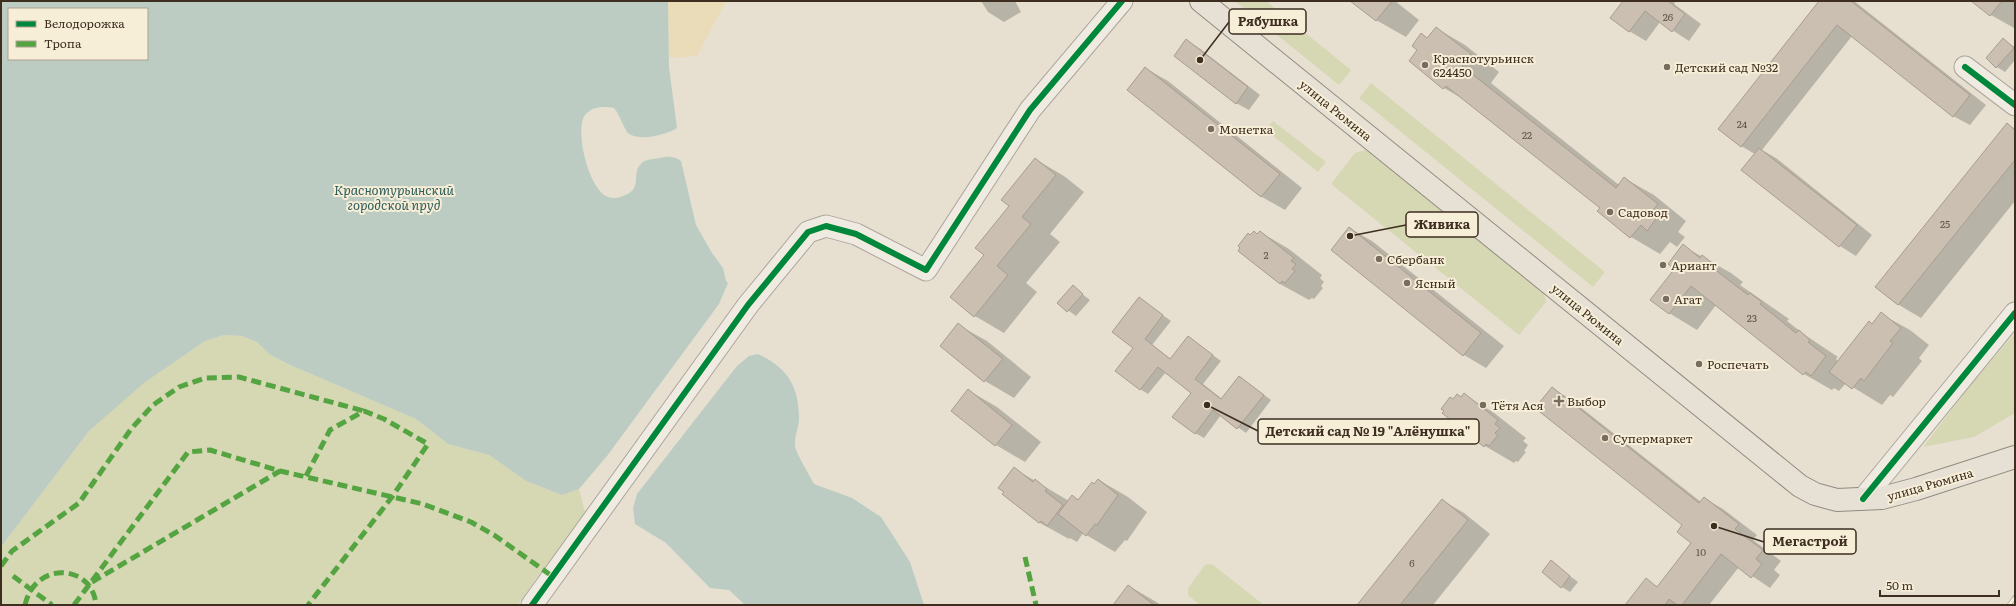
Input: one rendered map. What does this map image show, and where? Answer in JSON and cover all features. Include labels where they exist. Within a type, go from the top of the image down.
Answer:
[{"type":"main road","name":"улица Рюмина","points":[[1201,1],[1800,486],[1815,494],[1837,500],[1882,498],[1916,490],[2015,458]]},
{"type":"street","points":[[532,605],[748,305],[808,232],[826,226],[856,234],[926,270],[1030,110],[1122,1]]},
{"type":"street","points":[[1965,67],[2015,105]]},
{"type":"street","points":[[1863,499],[2015,313]]},
{"type":"green space","points":[[1235,1],[1266,1],[1351,70],[1339,85]]},
{"type":"green space","points":[[1371,83],[1605,272],[1593,287],[1359,98]]},
{"type":"green space","points":[[1273,121],[1326,162],[1318,172],[1266,130]]},
{"type":"green space","points":[[1366,150],[1544,293],[1546,302],[1519,335],[1331,184],[1355,153]]},
{"type":"green space","points":[[2015,333],[2015,413],[1974,437],[1923,447],[1969,387]]},
{"type":"green space","points":[[224,335],[242,336],[257,342],[269,354],[288,364],[416,419],[448,444],[489,455],[526,481],[562,495],[579,489],[586,516],[537,577],[518,605],[1,605],[1,547],[89,431],[145,381],[205,341]]},
{"type":"green space","points":[[1211,564],[1264,605],[1200,605],[1188,595],[1188,588],[1205,565]]},
{"type":"sand","points":[[668,1],[726,1],[697,56],[669,58]]},
{"type":"water","name":"Краснотурьинский городской пруд","points":[[1,1],[668,1],[669,67],[677,128],[660,135],[645,137],[633,136],[628,133],[614,108],[595,108],[585,115],[582,123],[582,146],[589,172],[595,184],[601,192],[608,197],[614,198],[630,193],[635,185],[639,166],[643,162],[651,159],[669,157],[674,157],[681,161],[696,225],[712,253],[723,268],[726,281],[728,283],[719,304],[607,456],[579,489],[562,495],[526,481],[489,455],[448,444],[416,419],[288,364],[269,354],[257,342],[242,336],[224,335],[205,341],[145,382],[89,431],[1,547]]},
{"type":"water","points":[[758,354],[777,365],[784,372],[794,387],[797,396],[799,418],[795,446],[800,459],[814,484],[852,498],[881,517],[910,562],[924,605],[745,605],[729,590],[710,588],[666,543],[635,524],[633,508],[637,494],[737,366],[749,356]]},
{"type":"building","points":[[1350,1],[1392,1],[1376,21]]},
{"type":"building","points":[[1623,1],[1668,1],[1685,14],[1672,32],[1645,11],[1629,32],[1610,18]]},
{"type":"building","points":[[1819,1],[1851,1],[1970,95],[1953,117],[1837,25],[1741,147],[1718,129]]},
{"type":"building","points":[[1971,1],[2002,1],[1990,16]]},
{"type":"building","points":[[1436,27],[1471,54],[1462,66],[1616,188],[1624,177],[1658,204],[1650,214],[1656,219],[1647,231],[1641,225],[1630,238],[1597,211],[1600,208],[1446,86],[1443,89],[1409,61],[1417,50],[1412,46],[1421,33],[1427,38]]},
{"type":"building","points":[[2003,38],[2014,48],[1996,68],[1986,58]]},
{"type":"building","points":[[1186,39],[1248,87],[1236,104],[1174,56]]},
{"type":"building","points":[[1145,67],[1280,174],[1261,197],[1127,90]]},
{"type":"building","points":[[2007,123],[2015,130],[2015,160],[1898,305],[1875,287]]},
{"type":"building","points":[[1759,148],[1857,225],[1839,247],[1741,170]]},
{"type":"building","points":[[1035,158],[1056,175],[1022,217],[1031,224],[997,266],[1008,275],[974,317],[950,297],[984,255],[975,248],[1009,206],[1001,200]]},
{"type":"building","points":[[1349,227],[1481,333],[1463,356],[1331,250]]},
{"type":"building","points":[[1254,231],[1257,234],[1260,231],[1294,258],[1291,261],[1296,264],[1292,269],[1295,271],[1285,283],[1282,281],[1280,284],[1238,251],[1240,248],[1238,246],[1248,233],[1250,235]]},
{"type":"building","points":[[1683,244],[1700,258],[1702,255],[1715,265],[1713,268],[1748,295],[1750,293],[1762,302],[1760,304],[1796,333],[1799,330],[1810,340],[1808,342],[1826,356],[1811,376],[1806,372],[1803,375],[1691,286],[1669,314],[1650,300],[1672,272],[1670,271],[1673,268],[1668,264]]},
{"type":"building","points":[[1073,285],[1083,294],[1067,312],[1057,303]]},
{"type":"building","points":[[1139,297],[1163,315],[1145,339],[1170,359],[1188,336],[1213,355],[1195,379],[1221,399],[1239,376],[1264,395],[1237,429],[1213,410],[1195,434],[1172,417],[1191,393],[1158,367],[1140,390],[1115,371],[1133,348],[1112,332]]},
{"type":"building","points":[[1881,312],[1901,328],[1890,341],[1893,343],[1864,381],[1861,378],[1852,389],[1829,372],[1869,321],[1872,324]]},
{"type":"building","points":[[958,323],[1003,359],[984,382],[940,346]]},
{"type":"building","points":[[1552,387],[1699,503],[1704,497],[1739,524],[1735,529],[1763,550],[1756,559],[1762,564],[1751,578],[1721,554],[1682,605],[1677,605],[1669,599],[1665,605],[1625,605],[1646,578],[1657,587],[1691,543],[1677,532],[1682,525],[1535,408]]},
{"type":"building","points":[[968,389],[1012,425],[995,446],[951,411]]},
{"type":"building","points":[[1464,393],[1498,420],[1495,424],[1500,428],[1495,433],[1498,435],[1489,446],[1486,444],[1484,447],[1442,413],[1444,411],[1441,409],[1450,397],[1453,399],[1457,394],[1461,397]]},
{"type":"building","points":[[1014,467],[1033,482],[1035,479],[1047,489],[1045,491],[1063,505],[1047,526],[1041,521],[1039,523],[1002,494],[1004,492],[998,488]]},
{"type":"building","points":[[1098,479],[1118,495],[1097,525],[1095,524],[1086,536],[1058,514],[1072,495],[1078,500],[1092,482],[1094,484]]},
{"type":"building","points":[[1442,499],[1468,520],[1400,605],[1357,605]]},
{"type":"building","points":[[1551,560],[1570,576],[1561,588],[1542,572]]},
{"type":"building","points":[[1128,585],[1154,605],[1113,605]]},
{"type":"railway","points":[[2009,605],[2015,597]]},
{"type":"marked path","points":[[1,566],[12,551],[79,503],[131,429],[153,405],[179,387],[205,378],[239,377],[364,411]]},
{"type":"marked path","points":[[306,476],[330,430],[364,411],[384,419],[428,444],[392,497],[308,605]]},
{"type":"marked path","points":[[74,605],[188,452],[210,450],[280,471],[423,504],[471,522],[494,535],[552,576]]},
{"type":"marked path","points":[[92,582],[280,471]]},
{"type":"marked path","points":[[1025,557],[1036,605]]},
{"type":"marked path","points":[[25,605],[31,590],[40,580],[51,574],[63,573],[75,575],[85,581],[92,591],[96,605]]},
{"type":"marked path","points":[[13,576],[52,605]]},
{"type":"cycle path","points":[[532,605],[748,305],[808,232],[826,226],[856,234],[926,270],[1030,110],[1122,1]]},
{"type":"cycle path","points":[[1965,67],[2015,105]]},
{"type":"cycle path","points":[[1863,499],[2015,313]]},
{"type":"place","name":"Рябушка","points":[[1200,60]]},
{"type":"place","name":"Краснотурьинск 624450","points":[[1425,65]]},
{"type":"place","name":"Детский сад №32","points":[[1667,67]]},
{"type":"place","name":"Монетка","points":[[1211,129]]},
{"type":"place","name":"Садовод","points":[[1610,212]]},
{"type":"place","name":"Живика","points":[[1350,236]]},
{"type":"place","name":"Сбербанк","points":[[1379,259]]},
{"type":"place","name":"Ариант","points":[[1663,265]]},
{"type":"place","name":"Ясный","points":[[1407,283]]},
{"type":"place","name":"Агат","points":[[1666,299]]},
{"type":"place","name":"Роспечать","points":[[1699,364]]},
{"type":"place","name":"Выбор","points":[[1559,401]]},
{"type":"place","name":"Детский сад № 19 \"Алёнушка\"","points":[[1207,405]]},
{"type":"place","name":"Тётя Ася","points":[[1483,405]]},
{"type":"place","name":"Супермаркет","points":[[1605,438]]},
{"type":"place","name":"Мегастрой","points":[[1714,526]]}]
